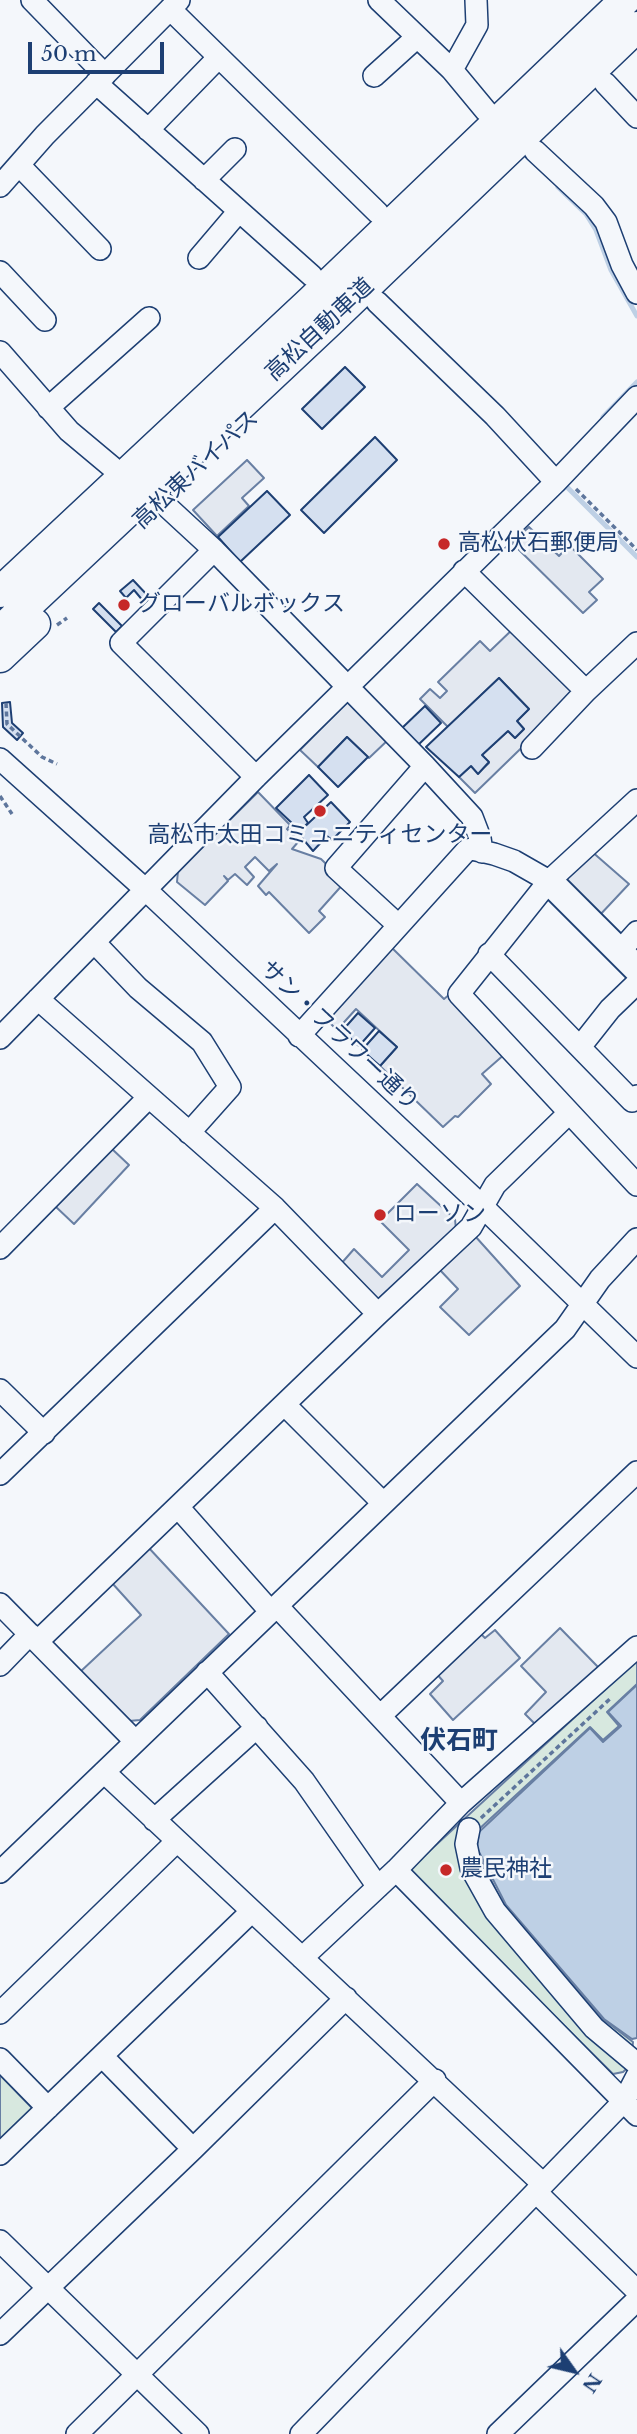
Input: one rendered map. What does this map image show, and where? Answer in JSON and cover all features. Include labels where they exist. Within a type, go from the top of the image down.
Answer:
[{"type":"highway","points":[[0,571],[600,0]]},
{"type":"highway","name":"高松自動車道","points":[[0,592],[321,291],[625,0]]},
{"type":"highway","name":"高松自動車道","points":[[0,631],[637,27]]},
{"type":"highway","name":"高松東バイパス","points":[[0,657],[637,53]]},
{"type":"main road","points":[[549,881],[628,961]]},
{"type":"street","points":[[32,0],[148,130],[312,276]]},
{"type":"street","points":[[379,0],[452,70],[485,111]]},
{"type":"street","points":[[452,70],[477,25],[476,0]]},
{"type":"street","points":[[0,186],[174,5],[218,58],[378,213]]},
{"type":"street","points":[[374,76],[416,38]]},
{"type":"street","points":[[148,130],[218,58]]},
{"type":"street","points":[[605,83],[637,117]]},
{"type":"street","points":[[204,180],[236,149]]},
{"type":"street","points":[[535,151],[600,214],[637,293]]},
{"type":"street","points":[[19,165],[100,249]]},
{"type":"street","points":[[199,258],[239,211]]},
{"type":"street","points":[[0,272],[45,320]]},
{"type":"street","points":[[377,302],[559,479]]},
{"type":"street","points":[[48,408],[149,318]]},
{"type":"street","points":[[0,352],[69,431],[112,467]]},
{"type":"street","points":[[0,1038],[256,777],[559,479],[637,397]]},
{"type":"street","points":[[162,502],[214,550],[472,817],[482,852]]},
{"type":"street","points":[[214,550],[121,643],[256,777]]},
{"type":"street","points":[[464,571],[586,691]]},
{"type":"street","points":[[532,748],[586,691],[637,643]]},
{"type":"street","name":"サン・フラワー通り","points":[[0,759],[146,890],[483,1207],[637,1357]]},
{"type":"street","points":[[398,925],[336,868],[425,766]]},
{"type":"street","points":[[637,800],[549,881],[459,994],[637,1185]]},
{"type":"street","points":[[299,1036],[462,854],[472,849],[482,852],[514,862],[549,881]]},
{"type":"street","points":[[628,961],[637,932]]},
{"type":"street","points":[[94,942],[138,988],[202,1042],[230,1087],[189,1133]]},
{"type":"street","points":[[489,954],[632,1101],[637,1096]]},
{"type":"street","points":[[580,1047],[611,1009],[637,983]]},
{"type":"street","points":[[38,999],[275,1208],[378,1314]]},
{"type":"street","points":[[0,1248],[148,1098]]},
{"type":"street","points":[[0,1665],[177,1507],[471,1227],[495,1185],[569,1113]]},
{"type":"street","points":[[0,1475],[275,1208]]},
{"type":"street","points":[[0,1872],[565,1329],[600,1279],[637,1239]]},
{"type":"street","points":[[0,1390],[44,1433]]},
{"type":"street","points":[[285,1405],[383,1503]]},
{"type":"street","points":[[380,1717],[637,1472]]},
{"type":"street","points":[[177,1507],[461,1803]]},
{"type":"street","points":[[0,1604],[135,1741]]},
{"type":"street","points":[[302,1958],[396,1870],[461,1803],[637,1647]]},
{"type":"street","points":[[207,1672],[304,1781],[378,1887]]},
{"type":"street","points":[[154,1820],[257,1727]]},
{"type":"street","points":[[104,1772],[251,1912],[435,2080],[637,2291]]},
{"type":"street","points":[[476,1823],[466,1844],[471,1868],[495,1911],[594,2028],[637,2064]]},
{"type":"street","points":[[0,2013],[176,1842]]},
{"type":"street","points":[[396,1870],[630,2108]]},
{"type":"street","points":[[0,2154],[251,1912]]},
{"type":"street","points":[[0,2334],[346,1998]]},
{"type":"street","points":[[102,2056],[193,2149]]},
{"type":"street","points":[[0,2059],[48,2108]]},
{"type":"street","points":[[301,2434],[540,2188],[630,2108],[637,2076]]},
{"type":"street","points":[[77,2434],[435,2080]]},
{"type":"street","points":[[0,2241],[198,2434]]},
{"type":"street","points":[[498,2434],[637,2300]]},
{"type":"path","points":[[559,479],[637,550]]},
{"type":"path","points":[[6,703],[7,724],[42,757],[57,764]]},
{"type":"path","points":[[0,796],[12,814]]},
{"type":"path","points":[[476,1823],[616,1694]]},
{"type":"shaded area","points":[[247,460],[264,478],[242,498],[249,506],[217,536],[193,510]]},
{"type":"shaded area","points":[[529,527],[559,556],[569,545],[603,579],[589,592],[597,600],[583,613],[512,543]]},
{"type":"shaded area","points":[[516,626],[579,692],[475,793],[459,777],[471,766],[478,773],[489,763],[482,755],[508,731],[515,738],[524,729],[517,721],[529,709],[499,678],[448,727],[420,699],[430,689],[440,698],[447,691],[438,682],[480,641],[490,651]]},
{"type":"shaded area","points":[[347,702],[357,703],[389,739],[369,758],[347,737],[318,767],[300,750]]},
{"type":"shaded area","points":[[258,792],[290,825],[287,829],[299,841],[292,849],[321,859],[345,882],[319,911],[325,917],[309,933],[269,892],[266,895],[258,886],[277,864],[269,871],[255,857],[245,867],[254,877],[247,885],[235,874],[228,880],[224,876],[228,881],[205,905],[177,882],[178,871]]},
{"type":"shaded area","points":[[590,850],[629,884],[598,917],[564,885],[565,876]]},
{"type":"shaded area","points":[[387,943],[444,999],[450,994],[506,1053],[482,1074],[491,1084],[458,1117],[455,1116],[443,1127],[380,1066],[397,1047],[356,1009],[337,1030],[323,1016]]},
{"type":"shaded area","points":[[111,1148],[129,1165],[74,1224],[55,1206]]},
{"type":"shaded area","points":[[417,1184],[455,1219],[456,1230],[382,1300],[373,1300],[340,1265],[354,1249],[382,1277],[409,1250],[380,1221]]},
{"type":"shaded area","points":[[475,1236],[520,1286],[469,1335],[440,1307],[458,1289],[439,1269]]},
{"type":"shaded area","points":[[148,1547],[229,1634],[140,1720],[129,1721],[80,1672],[141,1615],[112,1583]]},
{"type":"shaded area","points":[[560,1628],[599,1668],[539,1728],[525,1714],[546,1692],[521,1666]]},
{"type":"shaded area","points":[[495,1630],[520,1658],[453,1720],[430,1694],[443,1681],[435,1672],[479,1632],[485,1638]]},
{"type":"shaded area","points":[[637,1660],[637,1684],[607,1712],[619,1726],[603,1740],[590,1727],[478,1830],[475,1848],[504,1906],[603,2019],[633,2042],[631,2065],[623,2072],[613,2074],[412,1875],[412,1867]]},
{"type":"shaded area","points":[[0,2075],[33,2109],[0,2140]]},
{"type":"water","points":[[637,1685],[637,2038],[632,2039],[604,2019],[506,1905],[477,1848],[479,1832],[590,1728],[603,1742],[621,1726],[608,1712]]},
{"type":"building","points":[[345,367],[365,387],[322,429],[302,409]]},
{"type":"building","points":[[375,437],[397,460],[324,533],[301,510]]},
{"type":"building","points":[[267,491],[290,515],[240,562],[218,537]]},
{"type":"building","points":[[133,580],[149,597],[144,602],[134,590],[126,598],[120,591]]},
{"type":"building","points":[[99,603],[122,626],[116,632],[93,609]]},
{"type":"building","points":[[499,678],[529,709],[517,721],[524,729],[515,738],[508,731],[482,755],[489,762],[478,774],[471,766],[459,777],[426,747]]},
{"type":"building","points":[[10,702],[12,723],[23,733],[17,740],[3,727],[2,703]]},
{"type":"building","points":[[425,706],[441,723],[417,746],[401,729]]},
{"type":"building","points":[[347,737],[368,757],[338,787],[318,767]]},
{"type":"building","points":[[309,775],[328,795],[304,817],[308,823],[296,835],[290,830],[295,826],[276,808]]},
{"type":"building","points":[[331,802],[350,822],[332,840],[327,836],[313,851],[298,833]]},
{"type":"building","points":[[358,1013],[375,1028],[359,1046],[342,1031]]},
{"type":"building","points":[[379,1031],[397,1047],[380,1066],[362,1050]]},
{"type":"waterway","points":[[558,187],[586,214],[596,230],[611,270],[637,316]]},
{"type":"waterway","points":[[603,417],[637,382]]},
{"type":"waterway","points":[[563,489],[566,486],[637,557]]},
{"type":"place","name":"高松伏石郵便局","points":[[444,544]]},
{"type":"place","name":"グローバルボックス","points":[[124,605]]},
{"type":"place","name":"高松市太田コミュニティセンター","points":[[320,811]]},
{"type":"place","name":"ローソン","points":[[380,1215]]},
{"type":"place","name":"農民神社","points":[[446,1870]]},
{"type":"district","name":"伏石町","points":[[459,1742]]}]
